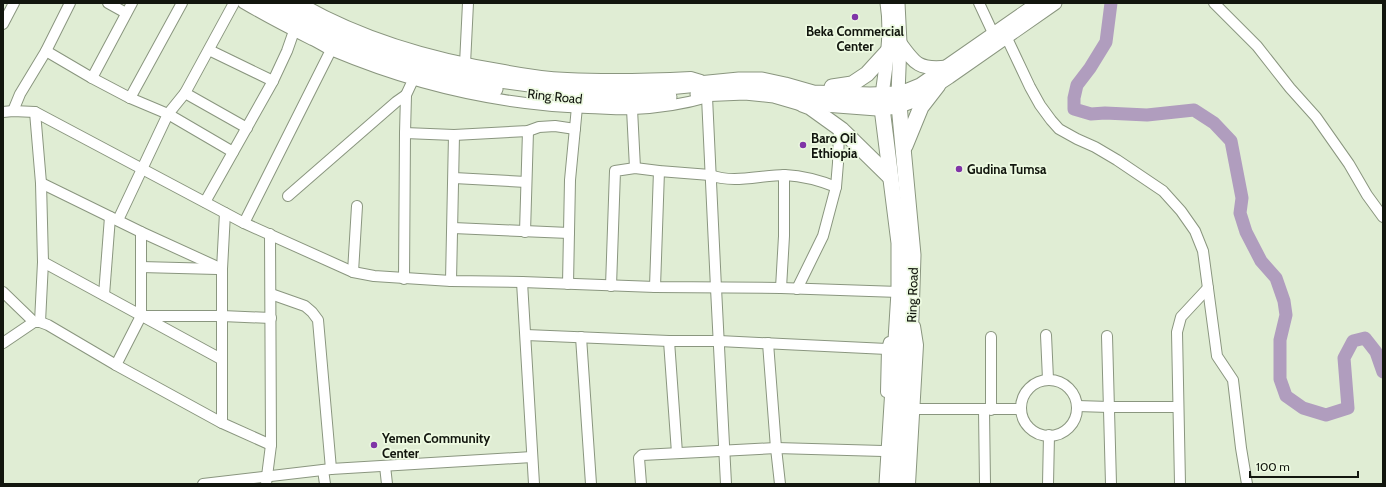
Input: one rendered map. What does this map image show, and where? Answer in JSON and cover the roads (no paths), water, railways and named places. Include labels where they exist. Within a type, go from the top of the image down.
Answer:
[{"type":"highway","name":"Ring Road","points":[[261,3],[324,37],[363,54],[406,68],[467,84],[544,97],[589,100],[642,99],[710,91],[739,80],[762,80],[798,95],[813,93],[875,101],[890,177],[899,243],[903,301],[900,484]]},
{"type":"highway","name":"Ring Road","points":[[282,3],[324,25],[409,58],[492,79],[544,86],[582,89],[668,87],[710,91]]},
{"type":"highway","points":[[798,95],[826,88],[852,84],[867,74],[894,47]]},
{"type":"highway","points":[[903,154],[910,131],[920,107],[938,85]]},
{"type":"highway","points":[[798,95],[810,107],[839,128],[855,142],[890,177]]},
{"type":"highway","name":"Ring Road","points":[[887,484],[903,301],[913,255],[899,100]]},
{"type":"highway","points":[[875,101],[899,100]]},
{"type":"main road","points":[[887,3],[894,47],[899,100]]},
{"type":"main road","points":[[875,101],[894,47],[898,3]]},
{"type":"main road","points":[[899,100],[911,102],[938,85],[1038,3]]},
{"type":"main road","points":[[899,100],[1000,33],[1055,3]]},
{"type":"main road","points":[[894,47],[910,57],[916,63],[936,68],[947,67]]},
{"type":"street","points":[[3,24],[14,3]]},
{"type":"street","points":[[8,111],[46,51],[70,3]]},
{"type":"street","points":[[108,3],[126,13]]},
{"type":"street","points":[[92,78],[132,3]]},
{"type":"street","points":[[130,98],[182,3]]},
{"type":"street","points":[[104,295],[114,218],[142,169],[168,114],[185,93],[234,3]]},
{"type":"street","points":[[243,3],[271,20],[331,50],[413,80],[460,92],[508,101],[577,107],[632,109],[662,106],[710,91]]},
{"type":"street","points":[[301,3],[321,15],[409,49],[465,64],[526,74],[566,78],[626,80],[691,77],[710,91]]},
{"type":"street","points":[[465,64],[468,3]]},
{"type":"street","points":[[979,3],[1000,33],[1050,120],[1059,129],[1095,147],[1163,191],[1181,211],[1195,231],[1203,251],[1217,356],[1233,380],[1247,484]]},
{"type":"street","points":[[1214,3],[1257,46],[1316,118],[1349,164],[1367,195],[1383,217]]},
{"type":"street","points":[[205,202],[273,81],[287,51],[294,31]]},
{"type":"street","points":[[209,50],[273,81]]},
{"type":"street","points":[[244,223],[331,50]]},
{"type":"street","points":[[46,51],[130,98],[168,114],[233,152]]},
{"type":"street","points":[[404,279],[406,95],[413,80]]},
{"type":"street","points":[[710,91],[710,175],[726,484]]},
{"type":"street","points":[[185,93],[247,128]]},
{"type":"street","points":[[288,196],[406,95]]},
{"type":"street","points":[[568,284],[570,180],[577,107]]},
{"type":"street","points":[[632,109],[635,168]]},
{"type":"street","points":[[8,111],[35,112],[244,223],[353,272],[404,279],[451,281],[655,287],[781,288],[903,301]]},
{"type":"street","points":[[35,112],[41,183],[43,262],[37,322]]},
{"type":"street","points":[[405,133],[454,135],[528,131],[539,127],[554,126],[575,129]]},
{"type":"street","points":[[797,289],[822,236],[836,187],[839,128]]},
{"type":"street","points":[[525,232],[528,131]]},
{"type":"street","points":[[451,281],[454,135]]},
{"type":"street","points":[[611,286],[615,171],[635,168],[710,175],[729,179],[784,175],[806,177],[836,187]]},
{"type":"street","points":[[655,287],[659,171]]},
{"type":"street","points":[[781,288],[784,236],[784,175]]},
{"type":"street","points":[[454,178],[526,182]]},
{"type":"street","points":[[41,183],[141,232],[222,269]]},
{"type":"street","points":[[353,272],[357,206]]},
{"type":"street","points":[[222,423],[222,269],[225,213]]},
{"type":"street","points":[[453,228],[569,233]]},
{"type":"street","points":[[116,365],[141,316],[141,232]]},
{"type":"street","points":[[266,481],[271,445],[270,234]]},
{"type":"street","points":[[43,262],[221,359]]},
{"type":"street","points":[[141,267],[222,269]]},
{"type":"street","points":[[522,282],[534,484]]},
{"type":"street","points":[[1180,484],[1177,332],[1181,317],[1208,288]]},
{"type":"street","points":[[3,292],[37,322],[48,325],[116,365],[222,423],[271,445]]},
{"type":"street","points":[[270,294],[305,306],[318,320],[327,470],[325,484]]},
{"type":"street","points":[[881,484],[887,349],[903,301]]},
{"type":"street","points":[[903,301],[918,346],[913,409],[910,484]]},
{"type":"street","points":[[141,316],[222,316],[271,318]]},
{"type":"street","points":[[3,343],[37,322]]},
{"type":"street","points":[[526,335],[669,341],[719,341],[887,349]]},
{"type":"street","points":[[1046,335],[1048,379]]},
{"type":"street","points":[[1107,336],[1111,484]]},
{"type":"street","points":[[581,337],[591,484]]},
{"type":"street","points":[[985,484],[991,337]]},
{"type":"street","points":[[669,341],[677,453]]},
{"type":"street","points":[[768,343],[780,484]]},
{"type":"street","points":[[1048,379],[1065,384],[1071,390],[1077,406],[1076,415],[1066,430],[1058,434],[1049,435],[1040,434],[1033,430],[1027,424],[1021,409],[1023,399],[1027,392],[1033,386],[1048,379]]},
{"type":"street","points":[[1077,406],[1178,407]]},
{"type":"street","points":[[913,409],[1021,409]]},
{"type":"street","points":[[1048,484],[1049,435]]},
{"type":"street","points":[[641,484],[639,458],[642,455],[776,448],[883,451]]},
{"type":"street","points":[[203,484],[266,481],[327,470],[532,457]]},
{"type":"street","points":[[385,466],[387,484]]},
{"type":"waterway","points":[[1111,3],[1106,42],[1090,68],[1077,85],[1074,98],[1074,109],[1091,114],[1105,113],[1147,115],[1194,110],[1214,123],[1231,141],[1242,198],[1240,213],[1246,232],[1261,261],[1276,278],[1284,301],[1286,315],[1280,340],[1280,379],[1286,396],[1303,408],[1326,415],[1348,408],[1344,358],[1353,341],[1365,338],[1376,352],[1383,372]]},
{"type":"place","name":"Beka Commercial Center","points":[[855,17]]},
{"type":"place","name":"Baro Oil Ethiopia","points":[[803,145]]},
{"type":"place","name":"Gudina Tumsa","points":[[959,169]]},
{"type":"place","name":"Yemen Community Center","points":[[374,445]]}]
